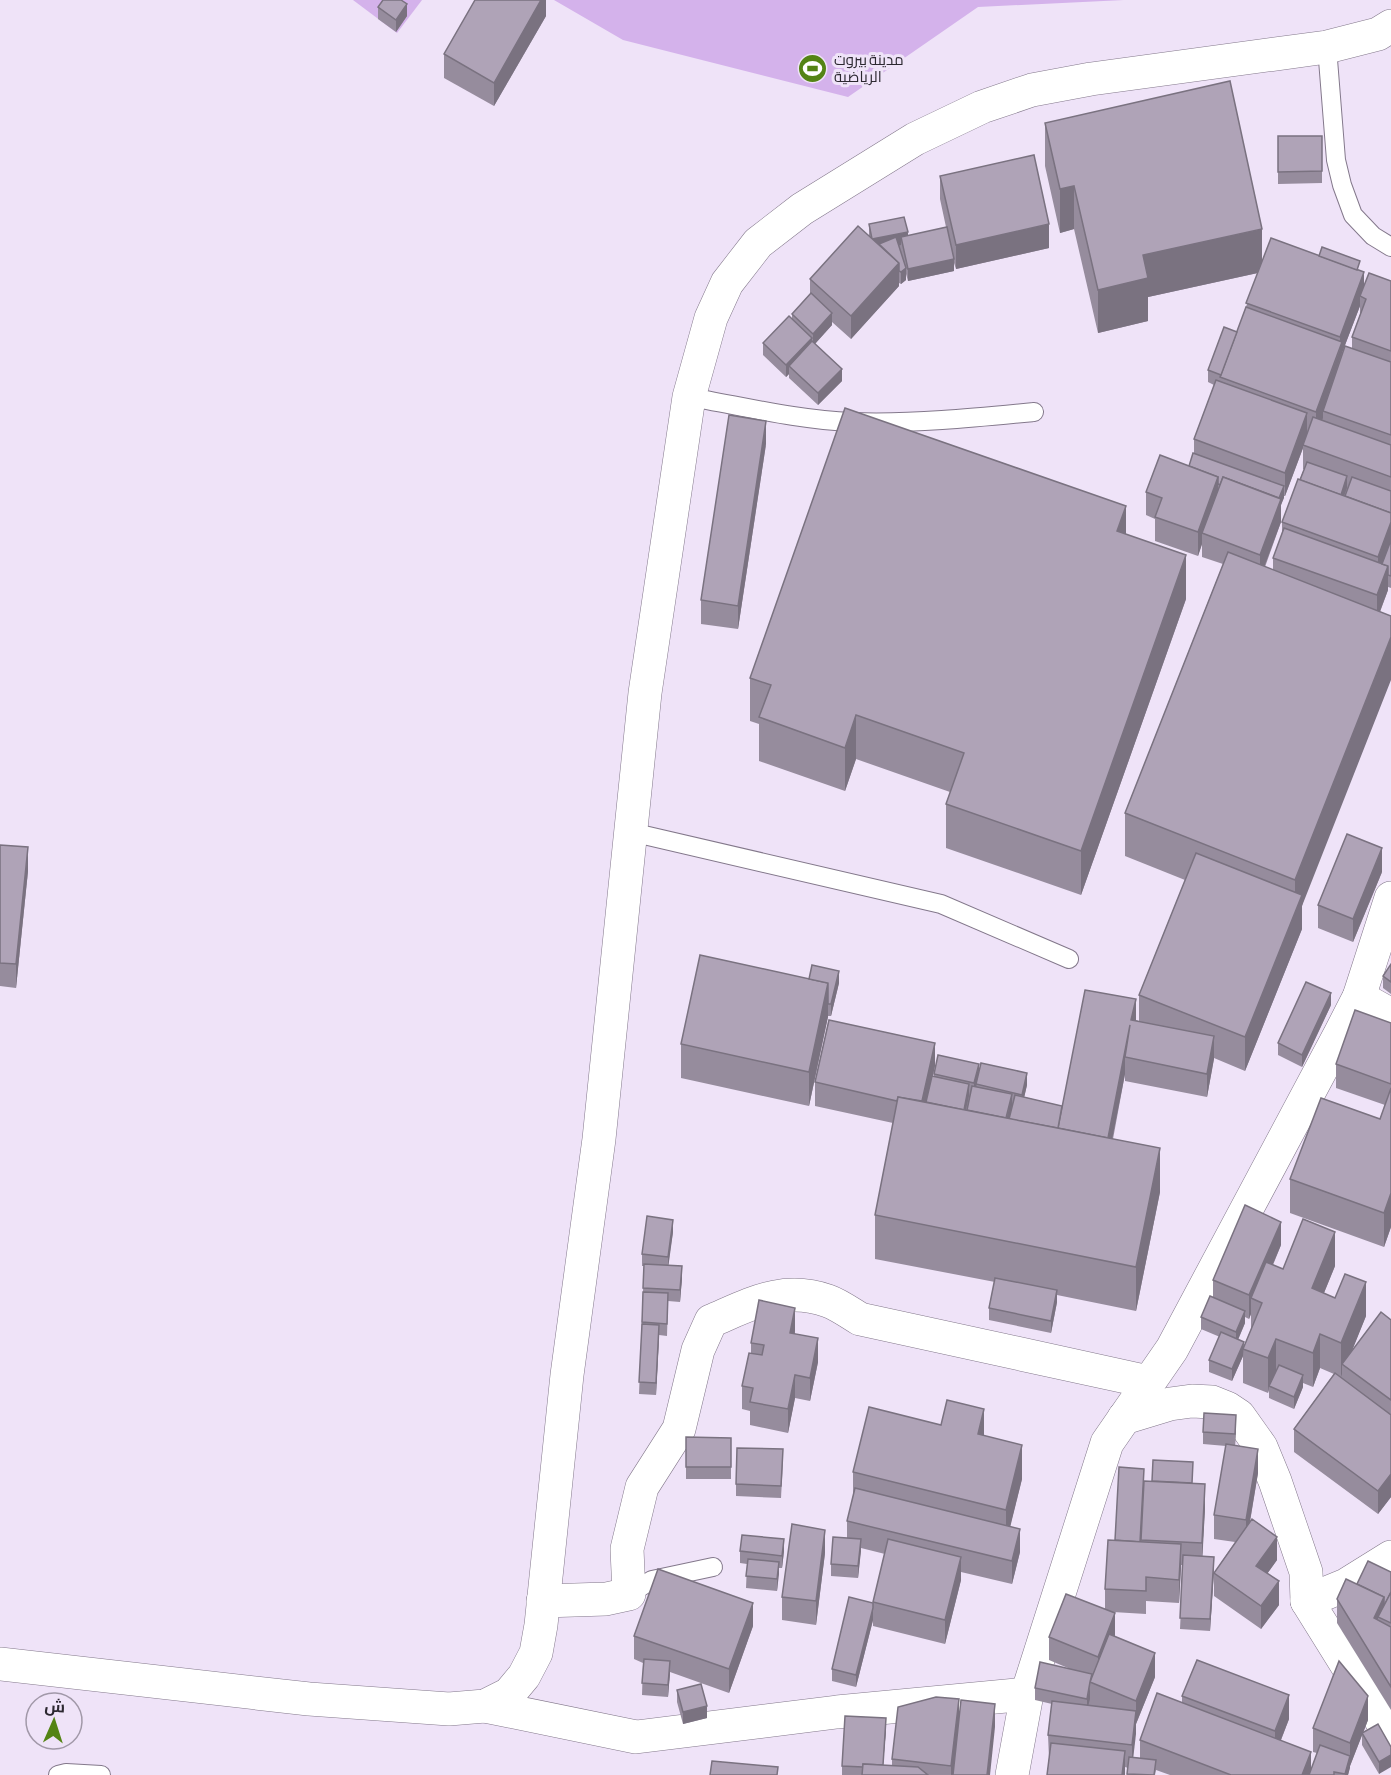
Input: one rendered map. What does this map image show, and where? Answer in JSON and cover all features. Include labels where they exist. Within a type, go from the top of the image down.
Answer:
[{"type":"street","points":[[485,1706],[509,1694],[524,1676],[536,1653],[567,1375],[599,1139],[645,693],[689,397],[701,346],[727,283],[758,243],[802,209],[915,139],[982,107],[1032,90],[1091,79],[1327,47],[1378,34],[1391,26]]},
{"type":"street","points":[[1012,1775],[1027,1694],[1107,1443],[1172,1349],[1359,997],[1391,898]]},
{"type":"street","points":[[1359,997],[1391,1015]]},
{"type":"street","points":[[543,1601],[606,1599],[629,1594],[627,1549],[642,1486],[679,1429],[698,1350],[711,1321],[767,1297],[803,1295],[829,1301],[860,1319],[1149,1382]]},
{"type":"street","points":[[1124,1418],[1170,1404],[1192,1401],[1212,1402],[1239,1416],[1261,1447],[1275,1480],[1306,1572],[1307,1600],[1390,1733]]},
{"type":"street","points":[[1307,1600],[1346,1585],[1391,1557]]},
{"type":"street","points":[[0,1664],[309,1699],[449,1709],[485,1706],[636,1737],[837,1712],[1027,1694]]},
{"type":"lane","points":[[1327,47],[1336,160],[1342,185],[1353,215],[1373,236],[1391,247]]},
{"type":"lane","points":[[689,397],[809,418],[849,422],[920,422],[1034,412]]},
{"type":"lane","points":[[631,832],[941,904],[1069,959]]},
{"type":"lane","points":[[629,1594],[652,1580],[713,1567]]},
{"type":"lane","points":[[58,1775],[66,1773],[101,1775]]},
{"type":"shaded area","points":[[353,0],[422,0],[397,33]]},
{"type":"shaded area","name":"مدينة بيروت الرياضية","points":[[554,0],[1124,0],[978,7],[848,97],[623,40]]},
{"type":"building","points":[[383,0],[401,0],[407,4],[396,20],[378,7]]},
{"type":"building","points":[[475,0],[541,0],[494,83],[444,54]]},
{"type":"building","points":[[1230,81],[1262,229],[1143,255],[1148,278],[1098,290],[1074,186],[1060,189],[1045,123]]},
{"type":"building","points":[[1278,136],[1322,136],[1322,171],[1278,172]]},
{"type":"building","points":[[1034,155],[1049,224],[956,245],[940,176]]},
{"type":"building","points":[[904,217],[908,232],[872,239],[869,224]]},
{"type":"building","points":[[858,226],[899,263],[851,316],[810,279]]},
{"type":"building","points":[[947,227],[954,259],[908,269],[901,237]]},
{"type":"building","points":[[896,237],[906,268],[901,272],[899,263],[879,244]]},
{"type":"building","points":[[1271,238],[1364,272],[1340,337],[1246,303]]},
{"type":"building","points":[[1322,247],[1360,261],[1357,270],[1319,256]]},
{"type":"building","points":[[1369,273],[1391,281],[1391,351],[1352,337],[1366,299],[1360,296]]},
{"type":"building","points":[[811,293],[832,313],[813,334],[792,314]]},
{"type":"building","points":[[1246,307],[1342,342],[1316,412],[1220,377]]},
{"type":"building","points":[[789,316],[812,338],[786,365],[763,343]]},
{"type":"building","points":[[1224,327],[1237,332],[1221,375],[1208,370]]},
{"type":"building","points":[[812,341],[842,369],[818,393],[789,366]]},
{"type":"building","points":[[1345,346],[1391,362],[1391,435],[1323,411]]},
{"type":"building","points":[[1216,380],[1307,413],[1285,473],[1194,439]]},
{"type":"building","points":[[845,408],[1126,506],[1117,531],[1186,555],[1081,851],[946,804],[964,753],[856,715],[845,748],[759,717],[771,685],[750,678]]},
{"type":"building","points":[[729,415],[766,421],[738,606],[701,600]]},
{"type":"building","points":[[1313,417],[1391,445],[1391,477],[1303,445]]},
{"type":"building","points":[[1193,453],[1284,486],[1279,498],[1223,477],[1220,485],[1218,484],[1218,477],[1189,466]]},
{"type":"building","points":[[1160,455],[1218,477],[1198,532],[1155,517],[1162,498],[1146,492]]},
{"type":"building","points":[[1307,462],[1347,476],[1341,495],[1300,480]]},
{"type":"building","points":[[1223,477],[1281,499],[1260,555],[1202,533]]},
{"type":"building","points":[[1352,477],[1391,491],[1391,513],[1345,496]]},
{"type":"building","points":[[1298,479],[1391,513],[1391,522],[1378,557],[1282,522]]},
{"type":"building","points":[[1284,528],[1388,566],[1377,595],[1273,558]]},
{"type":"building","points":[[1391,540],[1391,576],[1388,575],[1388,566],[1382,564]]},
{"type":"building","points":[[1228,552],[1391,616],[1391,637],[1295,880],[1125,813]]},
{"type":"building","points":[[1347,834],[1382,848],[1353,919],[1318,905]]},
{"type":"building","points":[[0,845],[28,847],[16,964],[0,963]]},
{"type":"building","points":[[1196,853],[1302,895],[1245,1037],[1139,995]]},
{"type":"building","points":[[700,955],[828,983],[809,1072],[681,1044]]},
{"type":"building","points":[[1391,964],[1391,982],[1383,976]]},
{"type":"building","points":[[812,965],[839,971],[831,1004],[828,1004],[828,983],[809,979]]},
{"type":"building","points":[[1306,982],[1331,993],[1302,1055],[1278,1043]]},
{"type":"building","points":[[1085,990],[1136,999],[1131,1020],[1214,1036],[1207,1074],[1125,1057],[1130,1025],[1108,1138],[1058,1128]]},
{"type":"building","points":[[1355,1010],[1391,1023],[1391,1084],[1336,1064]]},
{"type":"building","points":[[829,1020],[935,1043],[922,1101],[898,1097],[897,1101],[815,1082]]},
{"type":"building","points":[[938,1055],[979,1064],[974,1083],[934,1074]]},
{"type":"building","points":[[981,1063],[1027,1073],[1022,1095],[976,1084]]},
{"type":"building","points":[[932,1076],[969,1084],[964,1110],[926,1102]]},
{"type":"building","points":[[972,1086],[1012,1094],[1006,1118],[967,1110]]},
{"type":"building","points":[[1391,1088],[1391,1193],[1384,1213],[1290,1179],[1321,1098],[1380,1119]]},
{"type":"building","points":[[1015,1095],[1062,1106],[1058,1128],[1009,1119]]},
{"type":"building","points":[[898,1097],[1160,1148],[1136,1267],[875,1215]]},
{"type":"building","points":[[1245,1205],[1281,1222],[1249,1295],[1213,1280]]},
{"type":"building","points":[[647,1216],[673,1220],[668,1257],[642,1254]]},
{"type":"building","points":[[1303,1219],[1335,1232],[1312,1288],[1335,1298],[1345,1274],[1366,1282],[1341,1343],[1320,1334],[1313,1353],[1276,1339],[1268,1358],[1243,1349],[1262,1303],[1251,1298],[1266,1262],[1283,1269]]},
{"type":"building","points":[[644,1264],[682,1266],[680,1290],[643,1288]]},
{"type":"building","points":[[995,1278],[1057,1290],[1051,1321],[989,1308]]},
{"type":"building","points":[[643,1292],[668,1293],[667,1324],[642,1322]]},
{"type":"building","points":[[1210,1296],[1245,1311],[1236,1332],[1201,1317]]},
{"type":"building","points":[[759,1300],[795,1308],[790,1333],[818,1338],[810,1378],[795,1375],[788,1409],[750,1402],[753,1388],[742,1386],[749,1353],[762,1355],[764,1345],[751,1343]]},
{"type":"building","points":[[1381,1312],[1391,1320],[1391,1400],[1342,1364]]},
{"type":"building","points":[[642,1324],[659,1325],[656,1383],[639,1382]]},
{"type":"building","points":[[1221,1332],[1244,1342],[1232,1369],[1209,1360]]},
{"type":"building","points":[[1279,1365],[1303,1375],[1294,1397],[1269,1386]]},
{"type":"building","points":[[1335,1373],[1391,1415],[1391,1474],[1378,1491],[1294,1429]]},
{"type":"building","points":[[947,1400],[984,1409],[978,1434],[1022,1445],[1006,1510],[853,1472],[869,1407],[941,1425]]},
{"type":"building","points":[[1204,1413],[1236,1415],[1235,1434],[1203,1432]]},
{"type":"building","points":[[686,1437],[731,1438],[731,1467],[686,1467]]},
{"type":"building","points":[[1226,1444],[1258,1449],[1246,1520],[1214,1515]]},
{"type":"building","points":[[737,1448],[783,1449],[781,1486],[736,1484]]},
{"type":"building","points":[[1153,1460],[1193,1462],[1192,1483],[1152,1481]]},
{"type":"building","points":[[1119,1467],[1144,1469],[1140,1542],[1115,1540]]},
{"type":"building","points":[[1144,1481],[1205,1484],[1202,1543],[1141,1540]]},
{"type":"building","points":[[855,1488],[1020,1529],[1012,1561],[847,1521]]},
{"type":"building","points":[[1252,1519],[1277,1537],[1256,1566],[1279,1581],[1261,1606],[1214,1573]]},
{"type":"building","points":[[792,1524],[825,1530],[816,1601],[782,1597]]},
{"type":"building","points":[[742,1535],[784,1539],[782,1556],[740,1551]]},
{"type":"building","points":[[833,1537],[861,1539],[858,1566],[831,1564]]},
{"type":"building","points":[[888,1539],[961,1557],[945,1620],[873,1602]]},
{"type":"building","points":[[1108,1540],[1181,1544],[1179,1580],[1146,1577],[1146,1591],[1105,1589]]},
{"type":"building","points":[[1183,1555],[1214,1557],[1210,1619],[1180,1618]]},
{"type":"building","points":[[748,1559],[779,1562],[777,1579],[746,1576]]},
{"type":"building","points":[[1368,1561],[1391,1572],[1391,1592],[1384,1606],[1384,1597],[1357,1584]]},
{"type":"building","points":[[658,1569],[753,1603],[729,1669],[634,1636]]},
{"type":"building","points":[[1346,1579],[1384,1597],[1374,1618],[1391,1627],[1391,1687],[1337,1599]]},
{"type":"building","points":[[1391,1592],[1391,1623],[1378,1617]]},
{"type":"building","points":[[1066,1594],[1115,1613],[1098,1657],[1049,1637]]},
{"type":"building","points":[[849,1597],[873,1603],[856,1675],[832,1669]]},
{"type":"building","points":[[1109,1634],[1155,1653],[1136,1701],[1090,1682]]},
{"type":"building","points":[[644,1659],[670,1661],[668,1685],[642,1683]]},
{"type":"building","points":[[1197,1660],[1289,1695],[1275,1731],[1182,1696]]},
{"type":"building","points":[[1339,1661],[1368,1696],[1350,1743],[1313,1728]]},
{"type":"building","points":[[1040,1662],[1092,1674],[1087,1699],[1035,1688]]},
{"type":"building","points":[[701,1684],[707,1706],[683,1712],[677,1690]]},
{"type":"building","points":[[1157,1693],[1311,1752],[1302,1775],[1231,1775],[1140,1740]]},
{"type":"building","points":[[936,1697],[959,1699],[951,1766],[892,1759],[898,1707]]},
{"type":"building","points":[[961,1700],[995,1704],[987,1775],[953,1775]]},
{"type":"building","points":[[1052,1701],[1136,1711],[1132,1745],[1048,1735]]},
{"type":"building","points":[[845,1716],[886,1718],[883,1765],[842,1766]]},
{"type":"building","points":[[1378,1724],[1391,1747],[1391,1755],[1379,1762],[1362,1733]]},
{"type":"building","points":[[1051,1743],[1125,1751],[1122,1775],[1047,1775]]},
{"type":"building","points":[[1320,1745],[1350,1756],[1345,1774],[1334,1772],[1334,1775],[1309,1775]]},
{"type":"building","points":[[1129,1757],[1156,1760],[1154,1775],[1127,1774]]},
{"type":"building","points":[[712,1761],[778,1767],[777,1775],[710,1775]]},
{"type":"building","points":[[863,1764],[918,1767],[928,1775],[862,1775]]},
{"type":"place","name":"مدينة بيروت الرياضية","points":[[813,68]]}]
